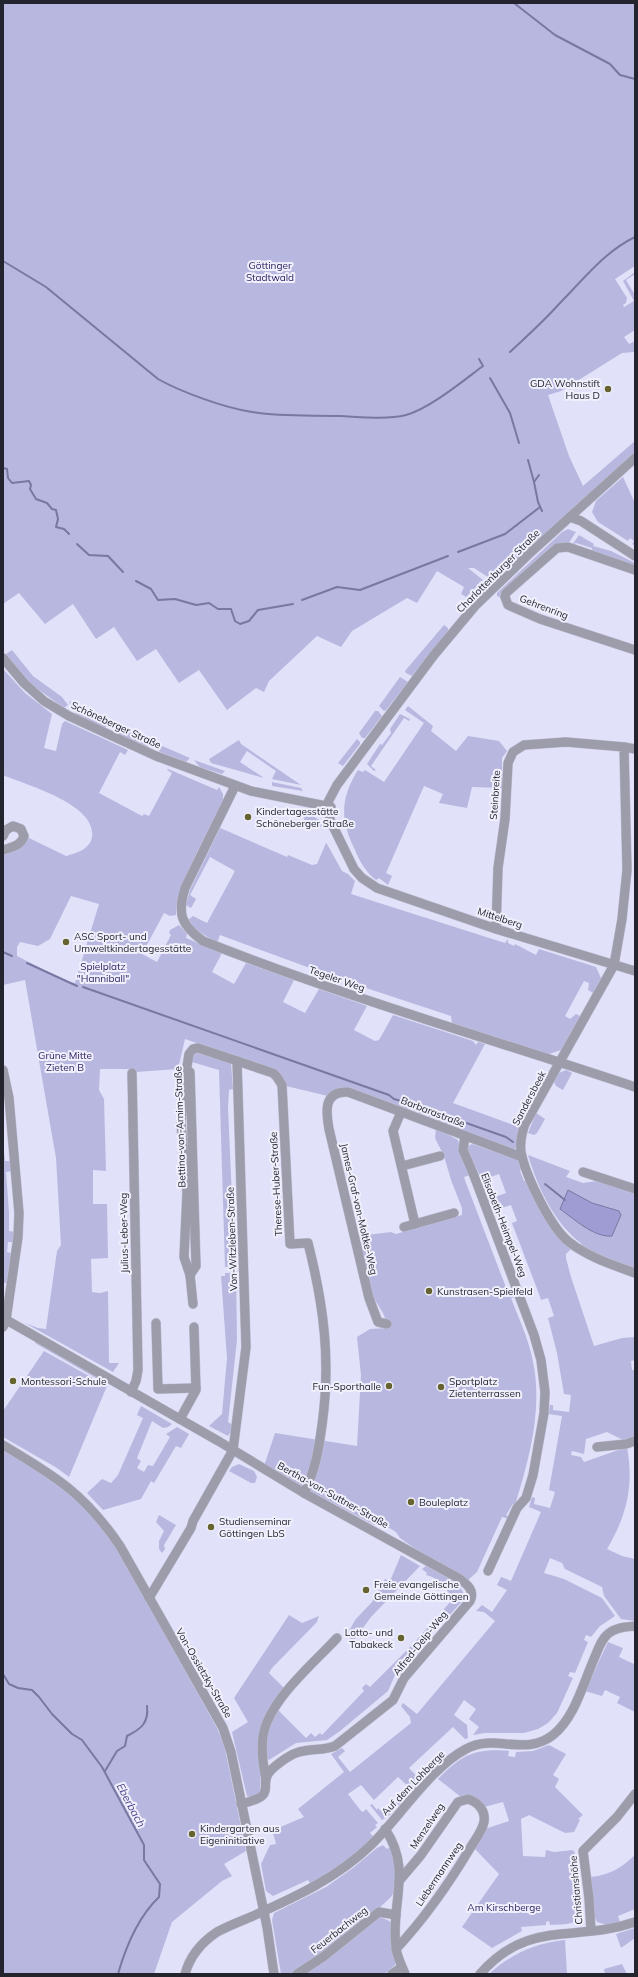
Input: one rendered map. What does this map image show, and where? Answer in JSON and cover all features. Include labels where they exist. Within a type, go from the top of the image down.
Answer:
[{"type":"street","name":"Charlottenburger Straße","points":[[330,805],[348,771],[453,630],[494,587],[635,458]]},
{"type":"street","points":[[570,517],[581,522],[635,556]]},
{"type":"street","name":"Gehrenring","points":[[635,570],[568,547],[557,548],[506,593],[505,597],[508,605],[540,619],[635,650]]},
{"type":"street","name":"Schöneberger Straße","points":[[3,658],[24,683],[59,711],[156,756],[251,791],[330,805]]},
{"type":"street","name":"Steinbreite","points":[[496,929],[498,868],[505,819],[508,763],[513,752],[524,745],[566,742],[635,749]]},
{"type":"street","points":[[614,965],[622,920],[627,870],[624,747]]},
{"type":"street","name":"Tegeler Weg","points":[[235,786],[188,881],[182,900],[182,920],[194,934],[203,941],[297,977],[477,1037],[560,1062],[635,1087]]},
{"type":"street","name":"Mittelberg","points":[[330,805],[333,826],[354,869],[362,878],[377,888],[496,929],[635,971]]},
{"type":"street","points":[[3,836],[6,830],[13,826],[21,829],[24,836],[21,843],[3,850]]},
{"type":"street","name":"Sandersbeek","points":[[614,965],[525,1124],[521,1142],[522,1157],[545,1209],[562,1235],[571,1244],[586,1253],[635,1273]]},
{"type":"street","name":"Bettina-von-Arnim-Straße","points":[[193,1304],[190,1274],[184,1257],[190,1194],[181,1123],[188,1060],[191,1051],[198,1048],[236,1061]]},
{"type":"street","name":"Therese-Huber-Straße","points":[[236,1061],[270,1072],[277,1077],[282,1085],[290,1244],[308,1243],[321,1301],[325,1331],[326,1393],[316,1459],[310,1481],[304,1493]]},
{"type":"street","name":"Von-Witzleben-Straße","points":[[233,1450],[246,1347],[236,1061]]},
{"type":"street","points":[[3,1070],[9,1098],[19,1213],[18,1233],[4,1322]]},
{"type":"street","name":"Julius-Leber-Weg","points":[[131,1392],[136,1381],[138,1370],[132,1073]]},
{"type":"street","name":"Barbarastraße","points":[[336,1094],[348,1092],[522,1157]]},
{"type":"street","name":"James-Graf-von-Moltke-Weg","points":[[336,1094],[327,1104],[329,1130],[369,1298],[378,1322],[387,1324]]},
{"type":"street","points":[[401,1112],[393,1131],[415,1224]]},
{"type":"street","name":"Elisabeth-Heimpel-Weg","points":[[465,1136],[463,1150],[534,1335],[541,1360],[544,1380],[544,1413],[533,1475],[526,1498],[517,1508],[488,1571]]},
{"type":"street","points":[[402,1166],[440,1156]]},
{"type":"street","points":[[583,1172],[635,1189]]},
{"type":"street","points":[[404,1227],[454,1213]]},
{"type":"street","name":"Bertha-von-Suttner-Straße","points":[[4,1322],[154,1404],[304,1493],[460,1578],[468,1586],[472,1593]]},
{"type":"street","points":[[154,1404],[158,1397],[156,1323]]},
{"type":"street","points":[[180,1419],[196,1388],[194,1327]]},
{"type":"street","points":[[158,1389],[196,1388]]},
{"type":"street","points":[[597,1447],[626,1444],[635,1441]]},
{"type":"street","name":"Von-Ossietzky-Straße","points":[[3,1446],[55,1476],[82,1498],[104,1523],[117,1542],[223,1728],[231,1752],[274,1974]]},
{"type":"street","points":[[149,1598],[156,1584],[156,1578],[186,1525],[193,1521],[233,1450]]},
{"type":"street","name":"Alfred-Delp-Weg","points":[[266,1779],[271,1770],[296,1753],[326,1749],[338,1744],[393,1700],[403,1680],[470,1601],[472,1593]]},
{"type":"street","name":"Auf dem Lohberge","points":[[185,1974],[195,1952],[211,1936],[223,1928],[322,1883],[362,1853],[456,1755],[467,1748],[480,1744],[496,1743],[530,1745],[541,1743],[554,1734],[571,1713],[604,1639],[614,1630],[635,1626]]},
{"type":"street","name":"Alfred-Delp-Weg","points":[[241,1804],[255,1800],[266,1791],[262,1745],[265,1726],[272,1711],[287,1691],[337,1638]]},
{"type":"street","name":"Christianshöhe","points":[[591,1931],[589,1898],[583,1851],[620,1813],[635,1794]]},
{"type":"street","name":"Menzelweg","points":[[399,1881],[421,1855],[458,1802],[468,1799],[478,1805]]},
{"type":"street","name":"Liebermannweg","points":[[396,1949],[416,1927],[443,1890],[479,1834],[484,1822],[484,1816],[478,1805]]},
{"type":"street","points":[[385,1829],[396,1848],[399,1859],[396,1949],[404,1970],[392,1974]]},
{"type":"street","name":"Feuerbachweg","points":[[297,1974],[323,1957],[379,1912],[396,1916]]},
{"type":"street","points":[[480,1974],[503,1953],[525,1941],[552,1934],[591,1931],[622,1926],[635,1922]]},
{"type":"green space","name":"Göttinger Stadtwald","points":[[3,3],[635,3],[635,266],[615,279],[627,298],[626,303],[623,305],[624,307],[634,301],[623,281],[635,272],[635,274],[626,280],[635,295],[635,330],[624,337],[629,344],[635,341],[635,354],[634,352],[622,353],[561,391],[548,395],[569,456],[583,486],[635,441],[635,452],[494,581],[474,568],[468,568],[483,580],[466,597],[461,594],[464,587],[437,571],[417,603],[407,598],[352,631],[341,647],[317,636],[269,681],[264,692],[256,688],[227,710],[199,670],[179,683],[156,649],[137,661],[114,627],[96,639],[73,604],[45,624],[19,593],[3,604]]},
{"type":"green space","points":[[623,477],[635,503],[635,546],[632,544],[634,541],[630,538],[628,541],[598,522],[592,512],[596,501]]},
{"type":"green space","points":[[568,529],[576,532],[568,544],[502,598],[497,596],[497,593],[562,532]]},
{"type":"green space","points":[[579,535],[594,544],[593,546],[611,551],[635,563],[635,565],[592,552],[592,548],[576,543],[572,545]]},
{"type":"green space","points":[[485,582],[488,586],[475,600],[472,601],[469,599]]},
{"type":"green space","points":[[444,625],[448,628],[448,631],[412,676],[406,673],[405,671]]},
{"type":"green space","points":[[12,650],[33,676],[62,697],[68,705],[64,708],[31,684],[6,654]]},
{"type":"green space","points":[[4,670],[25,693],[52,714],[44,748],[56,751],[62,724],[65,721],[128,750],[125,755],[120,752],[99,793],[142,816],[144,814],[149,816],[172,773],[167,770],[168,769],[217,790],[219,787],[223,794],[223,802],[187,874],[177,903],[176,915],[170,916],[164,913],[142,954],[157,962],[171,935],[169,933],[170,930],[179,925],[187,934],[186,938],[222,953],[212,972],[234,984],[246,963],[294,980],[283,1002],[305,1013],[319,989],[367,1006],[354,1030],[375,1041],[379,1040],[393,1015],[473,1041],[476,1045],[478,1042],[485,1044],[453,1103],[519,1127],[516,1148],[512,1150],[446,1126],[436,1119],[347,1088],[328,1096],[286,1086],[283,1078],[277,1071],[185,1039],[178,1069],[136,1072],[135,1069],[100,1069],[99,1090],[104,1099],[106,1171],[93,1170],[93,1204],[107,1204],[108,1258],[91,1259],[92,1292],[100,1293],[108,1291],[109,1363],[119,1363],[113,1372],[25,1323],[38,1328],[46,1329],[57,1251],[61,1245],[56,1158],[25,980],[3,985],[3,853],[27,837],[66,856],[79,852],[89,845],[92,837],[91,825],[83,815],[72,806],[43,790],[3,775]],"holes":[[[71,896],[99,904],[75,983],[66,981],[17,956],[17,947],[20,942],[38,946],[50,939]]]},
{"type":"green space","points":[[400,677],[408,682],[384,711],[379,706]]},
{"type":"green space","points":[[69,701],[103,718],[107,725],[106,727],[104,728],[77,715]]},
{"type":"green space","points":[[408,706],[433,726],[431,731],[456,751],[468,736],[499,741],[507,751],[502,758],[502,788],[472,787],[467,808],[439,803],[443,794],[424,786],[386,873],[392,876],[388,885],[379,878],[376,880],[369,874],[361,863],[347,829],[344,810],[345,800],[358,770],[363,772],[365,770],[384,782],[424,723],[405,710]]},
{"type":"green space","points":[[375,711],[378,711],[382,716],[365,738],[362,738],[359,733]]},
{"type":"green space","points":[[400,714],[410,719],[409,721],[404,718],[371,766],[376,770],[374,771],[367,764],[380,744],[382,745],[391,733],[390,729]]},
{"type":"green space","points":[[110,721],[147,739],[150,745],[148,747],[118,734]]},
{"type":"green space","points":[[357,739],[360,744],[343,766],[338,763]]},
{"type":"green space","points":[[239,740],[241,744],[301,785],[272,779],[276,771],[247,751],[240,762],[264,778],[211,763],[209,759]]},
{"type":"green space","points":[[153,742],[190,758],[186,762],[160,752]]},
{"type":"green space","points":[[194,760],[225,771],[222,774],[200,767]]},
{"type":"green space","points":[[272,782],[301,788],[303,791],[272,786]]},
{"type":"green space","points":[[305,811],[319,820],[324,828],[304,820]]},
{"type":"green space","points":[[220,828],[287,857],[288,855],[312,865],[317,864],[326,843],[342,871],[348,874],[355,881],[351,894],[505,943],[508,939],[508,943],[514,946],[515,944],[536,955],[539,949],[596,967],[601,978],[593,993],[588,990],[589,983],[584,981],[565,1016],[570,1019],[576,1014],[580,1016],[561,1050],[549,1054],[452,1023],[451,1016],[348,982],[220,935],[217,943],[195,929],[188,920],[193,916],[207,923],[235,871],[210,857],[190,895],[196,899],[191,908],[186,905],[190,890]]},
{"type":"green space","points":[[198,1052],[231,1063],[233,1089],[229,1090],[228,1108],[235,1266],[225,1267],[219,1070],[192,1062],[192,1057]]},
{"type":"green space","points":[[566,1070],[572,1073],[563,1090],[556,1086],[554,1082],[559,1073]]},
{"type":"green space","points":[[536,1113],[545,1119],[537,1133],[534,1135],[528,1133]]},
{"type":"green space","name":"Sportplatz Zietenterrassen","points":[[436,1128],[458,1140],[462,1156],[470,1175],[464,1177],[466,1183],[507,1290],[513,1288],[515,1290],[509,1292],[510,1295],[516,1293],[517,1296],[511,1298],[529,1346],[536,1380],[533,1434],[515,1505],[513,1504],[506,1515],[510,1517],[509,1519],[502,1517],[477,1572],[468,1580],[417,1550],[400,1538],[396,1532],[384,1525],[374,1525],[264,1466],[275,1433],[357,1446],[361,1375],[357,1337],[370,1329],[387,1328],[385,1318],[372,1294],[366,1273],[359,1236],[391,1232],[396,1234],[462,1215],[462,1208],[451,1180],[444,1156],[435,1138]]},
{"type":"green space","points":[[3,1143],[5,1161],[12,1161],[12,1171],[6,1172],[9,1231],[15,1232],[14,1242],[8,1242],[7,1252],[11,1253],[7,1283],[3,1283]]},
{"type":"green space","points":[[472,1144],[518,1160],[524,1181],[526,1181],[550,1226],[571,1249],[566,1254],[566,1258],[594,1346],[622,1338],[635,1337],[635,1360],[631,1361],[632,1370],[635,1370],[635,1437],[623,1440],[607,1432],[586,1439],[584,1454],[572,1451],[571,1455],[581,1457],[584,1462],[627,1447],[630,1475],[627,1500],[620,1524],[607,1549],[622,1556],[635,1559],[635,1621],[621,1619],[604,1596],[602,1587],[565,1569],[562,1563],[550,1558],[544,1573],[564,1579],[602,1598],[615,1616],[600,1626],[591,1637],[586,1635],[584,1640],[588,1642],[575,1673],[570,1672],[568,1676],[573,1678],[557,1713],[548,1723],[538,1729],[524,1733],[485,1733],[473,1735],[479,1727],[469,1719],[476,1709],[464,1700],[454,1715],[467,1725],[468,1738],[465,1739],[453,1727],[409,1768],[421,1781],[386,1819],[385,1818],[382,1820],[370,1805],[372,1804],[377,1810],[378,1808],[382,1812],[409,1787],[398,1777],[374,1800],[361,1785],[348,1794],[361,1811],[363,1812],[366,1809],[378,1823],[375,1825],[377,1827],[370,1833],[374,1837],[347,1861],[311,1885],[308,1880],[273,1896],[266,1891],[261,1864],[270,1845],[276,1844],[271,1831],[304,1817],[298,1809],[344,1772],[331,1754],[342,1748],[345,1751],[338,1757],[350,1772],[411,1723],[410,1717],[401,1706],[403,1703],[417,1714],[495,1621],[484,1612],[476,1611],[482,1605],[492,1612],[507,1590],[497,1585],[501,1577],[511,1581],[541,1512],[529,1507],[532,1497],[535,1498],[534,1504],[550,1508],[555,1492],[549,1490],[562,1416],[549,1414],[550,1405],[553,1405],[553,1410],[569,1412],[571,1395],[564,1394],[557,1353],[548,1318],[554,1316],[548,1298],[541,1300],[512,1223],[517,1221],[511,1205],[493,1211],[489,1199],[506,1193],[499,1174],[482,1180],[468,1150],[468,1146]]},
{"type":"green space","points":[[528,1155],[570,1171],[566,1177],[583,1183],[597,1181],[635,1192],[635,1270],[581,1246],[582,1244],[563,1226],[548,1204]]},
{"type":"green space","points":[[225,1273],[236,1273],[237,1340],[228,1422],[234,1426],[228,1436],[209,1426],[222,1414],[227,1358],[221,1276],[225,1276]]},
{"type":"green space","points":[[36,1341],[107,1382],[108,1385],[35,1343]]},
{"type":"green space","points":[[44,1351],[107,1386],[69,1477],[57,1468],[3,1437],[3,1411]]},
{"type":"green space","points":[[141,1406],[172,1424],[163,1428],[152,1421],[137,1458],[141,1461],[137,1468],[144,1472],[148,1465],[153,1466],[170,1437],[166,1434],[177,1427],[189,1434],[181,1448],[176,1446],[154,1483],[151,1481],[141,1499],[103,1510],[87,1493],[102,1479],[111,1483],[118,1475],[143,1418],[137,1415]]},
{"type":"green space","points":[[3,1450],[48,1476],[93,1516],[116,1547],[217,1728],[224,1744],[246,1851],[224,1864],[232,1876],[222,1881],[172,1922],[154,1974],[3,1974]]},
{"type":"green space","points":[[239,1464],[254,1471],[257,1477],[255,1483],[251,1483],[229,1471],[232,1467]]},
{"type":"green space","points":[[159,1515],[176,1525],[164,1545],[165,1549],[162,1553],[159,1549],[159,1541],[164,1531],[156,1522]]},
{"type":"green space","points":[[401,1555],[420,1566],[371,1617],[354,1640],[351,1640],[347,1635],[355,1620],[372,1602],[385,1579],[390,1581]]},
{"type":"green space","points":[[426,1566],[443,1575],[460,1587],[465,1598],[446,1619],[441,1620],[396,1673],[388,1691],[340,1731],[327,1740],[296,1743],[269,1760],[266,1755],[261,1767],[259,1793],[250,1797],[247,1796],[232,1732],[248,1722],[234,1698],[289,1615],[302,1623],[319,1616],[317,1622],[272,1668],[269,1673],[283,1687],[286,1698],[278,1710],[306,1738],[311,1733],[315,1737],[320,1733],[322,1735],[364,1691],[362,1688],[366,1684],[370,1687],[413,1644],[452,1600],[442,1584],[435,1578],[426,1575],[427,1573],[422,1569]]},
{"type":"green space","points":[[608,1642],[623,1648],[619,1657],[634,1664],[635,1662],[635,1712],[617,1703],[620,1697],[605,1690],[602,1696],[585,1691]]},
{"type":"green space","name":"Am Kirschberge","points":[[549,1745],[566,1754],[553,1775],[559,1779],[555,1787],[583,1815],[578,1819],[580,1820],[574,1832],[565,1833],[529,1815],[521,1819],[523,1856],[545,1857],[546,1850],[554,1852],[573,1850],[576,1855],[583,1913],[581,1917],[569,1924],[550,1925],[549,1921],[546,1922],[546,1925],[521,1927],[522,1931],[492,1948],[462,1927],[499,1874],[474,1848],[485,1829],[509,1821],[503,1802],[484,1807],[461,1797],[438,1779],[454,1764],[477,1752],[497,1750],[509,1751],[508,1756],[515,1757],[516,1752],[533,1751]]},
{"type":"green space","points":[[383,1845],[387,1849],[391,1847],[395,1866],[396,1880],[394,1892],[391,1897],[364,1922],[297,1971],[292,1974],[281,1974],[272,1920],[274,1913],[326,1887]]},
{"type":"green space","points":[[635,1855],[635,1909],[618,1916],[620,1922],[607,1925],[597,1922],[595,1918],[591,1877],[610,1873],[625,1864]]},
{"type":"green space","points":[[379,1916],[391,1922],[391,1940],[396,1961],[395,1965],[385,1974],[303,1974]]},
{"type":"green space","points":[[635,1928],[635,1938],[621,1948],[616,1934]]},
{"type":"green space","points":[[565,1940],[567,1974],[489,1974],[515,1955],[544,1944]]},
{"type":"green space","points":[[622,1964],[627,1974],[605,1974],[604,1969]]},
{"type":"shaded area","points":[[568,1190],[592,1203],[619,1211],[621,1215],[612,1236],[605,1236],[591,1231],[560,1209]]},
{"type":"waterway","points":[[514,3],[555,35],[610,64],[620,75],[635,79]]},
{"type":"waterway","points":[[510,352],[604,258],[613,250],[635,237]]},
{"type":"waterway","points":[[3,261],[46,287],[158,379],[204,399],[241,410],[263,414],[285,415],[382,418],[398,417],[415,412],[425,407],[456,387],[483,366],[479,359]]},
{"type":"waterway","points":[[490,378],[510,413],[519,443]]},
{"type":"waterway","points":[[528,460],[534,482]]},
{"type":"waterway","points":[[3,468],[7,469],[8,478],[12,483],[29,481],[31,485],[30,489],[36,499],[47,503],[52,509],[56,510],[58,519],[56,527],[64,529],[69,534]]},
{"type":"waterway","points":[[539,475],[534,482],[538,502],[542,511]]},
{"type":"waterway","points":[[458,552],[505,534],[540,507]]},
{"type":"waterway","points":[[77,544],[89,555],[108,556],[123,572]]},
{"type":"waterway","points":[[302,600],[337,587],[360,590],[448,556]]},
{"type":"waterway","points":[[136,581],[151,589],[158,600],[175,599],[196,605],[209,603],[218,609],[231,609],[235,621],[240,624],[249,621],[258,610],[293,604]]},
{"type":"waterway","points":[[3,952],[12,956]]},
{"type":"waterway","points":[[27,963],[77,986]]},
{"type":"waterway","points":[[83,987],[389,1095],[394,1099],[506,1137],[513,1142]]},
{"type":"waterway","points":[[545,1184],[565,1200]]},
{"type":"waterway","name":"Eberbach","points":[[3,1674],[9,1684],[18,1688],[32,1690],[52,1714],[72,1734],[82,1740],[102,1767],[144,1845],[144,1860],[160,1884],[159,1897],[145,1914],[134,1932],[118,1974]]},
{"type":"waterway","points":[[105,1771],[117,1751],[125,1746],[127,1736],[143,1725],[147,1717],[147,1706]]},
{"type":"place","name":"GDA Wohnstift Haus D","points":[[608,389]]},
{"type":"place","name":"Kindertagesstätte Schöneberger Straße","points":[[248,817]]},
{"type":"place","name":"ASC Sport- und Umweltkindertagesstätte","points":[[66,942]]},
{"type":"place","name":"Kunstrasen-Spielfeld","points":[[429,1291]]},
{"type":"place","name":"Montessori-Schule","points":[[13,1381]]},
{"type":"place","name":"Fun-Sporthalle","points":[[389,1386]]},
{"type":"place","name":"Sportplatz Zietenterrassen","points":[[441,1387]]},
{"type":"place","name":"Bouleplatz","points":[[411,1502]]},
{"type":"place","name":"Studienseminar Göttingen LbS","points":[[211,1527]]},
{"type":"place","name":"Freie evangelische Gemeinde Göttingen","points":[[366,1590]]},
{"type":"place","name":"Lotto- und Tabakeck","points":[[401,1638]]},
{"type":"place","name":"Kindergarten aus Eigeninitiative","points":[[192,1834]]},
{"type":"park label","name":"Spielplatz \"Hanniball\"","points":[[103,972]]},
{"type":"park label","name":"Grüne Mitte Zieten B","points":[[65,1060]]}]
